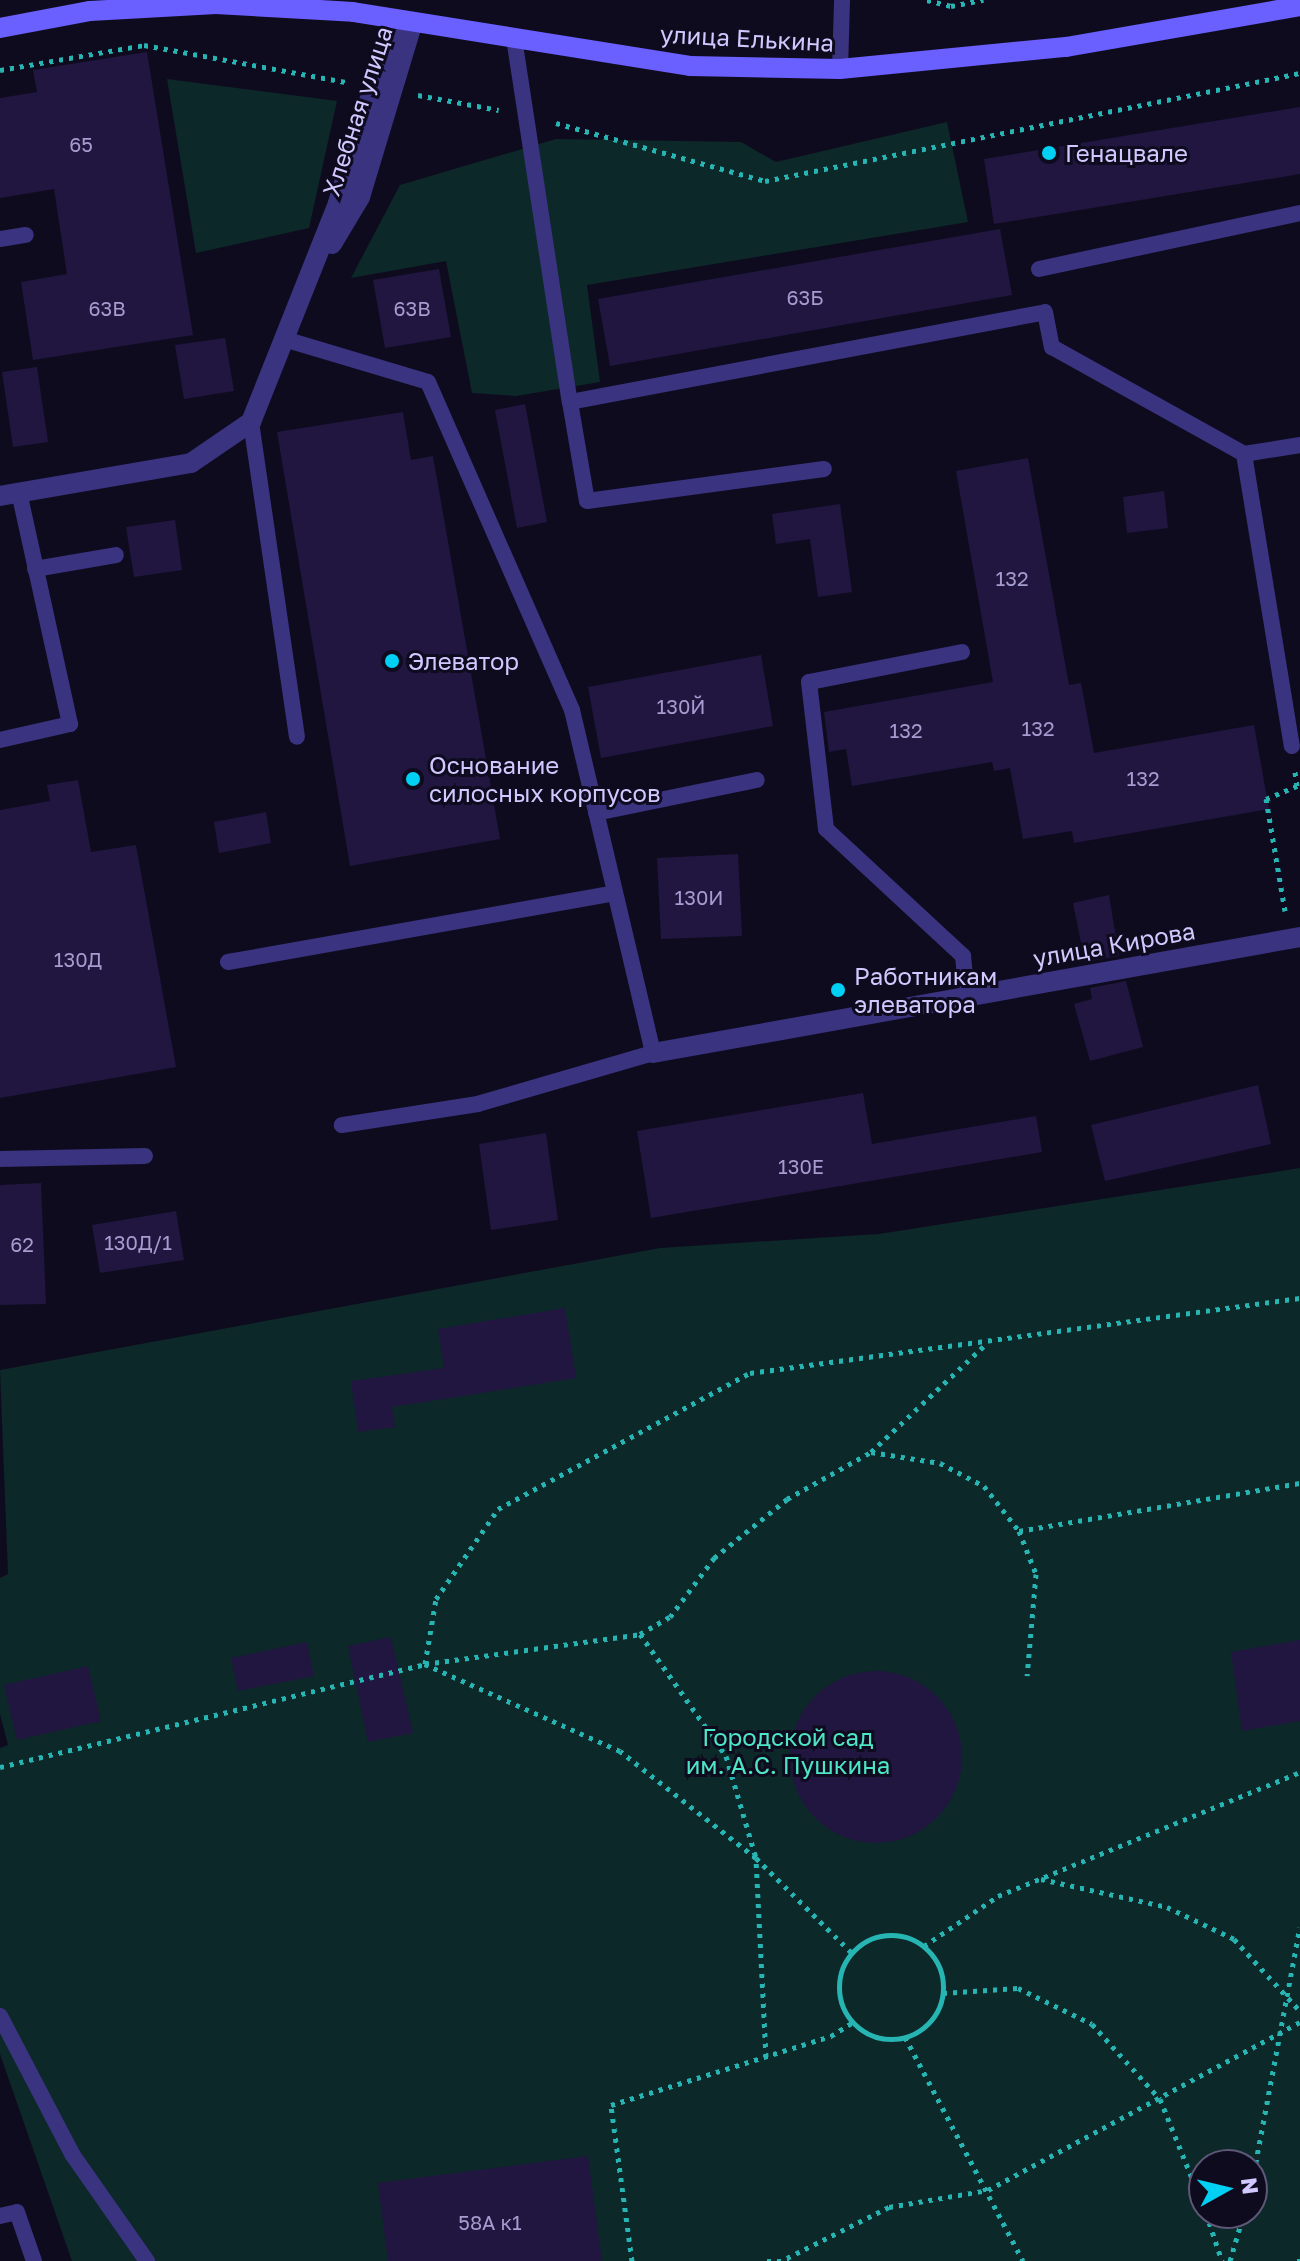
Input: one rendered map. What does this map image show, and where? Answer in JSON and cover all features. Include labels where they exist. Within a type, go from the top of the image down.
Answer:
[{"type":"main road","name":"улица Елькина","points":[[0,28],[90,11],[216,4],[354,6],[404,20],[690,66],[840,69],[1066,47],[1300,6]]},
{"type":"street","name":"Хлебная улица","points":[[251,422],[300,300],[360,197],[383,89],[404,20]]},
{"type":"street","points":[[9,495],[191,463],[251,422]]},
{"type":"street","name":"улица Кирова","points":[[653,1053],[1295,938]]},
{"type":"lane","points":[[840,69],[842,0]]},
{"type":"lane","points":[[514,38],[587,501],[824,469]]},
{"type":"lane","points":[[1039,269],[1300,213]]},
{"type":"lane","points":[[0,239],[26,235]]},
{"type":"lane","points":[[570,402],[1045,312],[1052,347],[1244,454],[1300,445]]},
{"type":"lane","points":[[284,339],[428,382],[572,710],[653,1053],[478,1104],[342,1125]]},
{"type":"lane","points":[[251,422],[297,737]]},
{"type":"lane","points":[[1244,454],[1292,746]]},
{"type":"lane","points":[[0,740],[70,724],[35,569],[9,495]]},
{"type":"lane","points":[[35,569],[116,555]]},
{"type":"lane","points":[[962,652],[809,682],[826,829],[963,956],[967,997]]},
{"type":"lane","points":[[596,813],[757,780]]},
{"type":"lane","points":[[228,962],[615,893]]},
{"type":"lane","points":[[0,1159],[145,1156]]},
{"type":"lane","points":[[0,2016],[72,2154],[147,2261]]},
{"type":"lane","points":[[0,2216],[17,2212],[34,2261]]},
{"type":"path","points":[[927,0],[950,3],[983,0]]},
{"type":"path","points":[[0,70],[144,45],[526,115],[765,181],[1300,73]]},
{"type":"path","points":[[1292,746],[1297,786],[1266,799],[1295,938]]},
{"type":"path","points":[[425,1664],[436,1599],[498,1509],[750,1373],[985,1345],[1300,1298]]},
{"type":"path","points":[[0,1767],[425,1664],[640,1634],[670,1617],[714,1558],[787,1499],[871,1452],[985,1345]]},
{"type":"path","points":[[871,1452],[940,1463],[984,1486],[1019,1531],[1036,1574],[1027,1676]]},
{"type":"path","points":[[1019,1531],[1300,1483]]},
{"type":"path","points":[[640,1634],[726,1756],[756,1858],[766,2057]]},
{"type":"path","points":[[425,1664],[620,1751],[756,1858],[852,1953]]},
{"type":"path","points":[[924,1946],[998,1896],[1300,1772]]},
{"type":"path","points":[[1040,1879],[1167,1907],[1234,1939],[1300,2011]]},
{"type":"path","points":[[1259,2149],[1300,1927]]},
{"type":"path","points":[[895,1935],[924,1946],[942,1975],[943,1993],[931,2020],[905,2037],[877,2037],[853,2022],[840,1980],[852,1953],[864,1942],[895,1935]]},
{"type":"path","points":[[943,1993],[1018,1988],[1080,2018],[1160,2099],[1188,2168]]},
{"type":"path","points":[[632,2261],[611,2105],[831,2036],[853,2022]]},
{"type":"path","points":[[767,2261],[788,2259],[889,2207],[988,2190],[1300,2022]]},
{"type":"path","points":[[905,2037],[1023,2261]]},
{"type":"path","points":[[1211,2229],[1222,2261]]},
{"type":"path","points":[[1230,2261],[1239,2229]]},
{"type":"green space","points":[[167,79],[337,101],[309,228],[196,253]]},
{"type":"green space","points":[[947,122],[968,222],[587,285],[600,382],[516,396],[472,393],[446,261],[351,278],[400,185],[556,139],[741,142],[776,162]]},
{"type":"green space","name":"Городской сад им. А.С. Пушкина","points":[[1300,1168],[1300,2261],[72,2261],[0,2054],[0,1748],[8,1745],[0,1714],[0,1578],[8,1574],[0,1370],[660,1248],[879,1234]]},
{"type":"building","points":[[147,52],[193,335],[33,360],[21,282],[67,274],[54,189],[0,198],[0,98],[37,92],[33,70]]},
{"type":"building","points":[[1300,107],[1300,174],[994,224],[984,159]]},
{"type":"building","points":[[1000,229],[1012,295],[610,366],[598,299]]},
{"type":"building","points":[[439,269],[451,337],[385,348],[373,280]]},
{"type":"building","points":[[225,338],[234,391],[184,399],[175,345]]},
{"type":"building","points":[[37,367],[48,442],[13,447],[2,372]]},
{"type":"building","points":[[525,404],[547,522],[517,528],[495,410]]},
{"type":"building","points":[[403,412],[411,460],[433,456],[500,839],[350,866],[277,432]]},
{"type":"building","points":[[1028,458],[1069,685],[1081,683],[1094,753],[1254,725],[1269,809],[1074,843],[1072,831],[1023,839],[1010,768],[994,771],[992,762],[852,786],[846,749],[829,752],[824,712],[993,682],[956,471]]},
{"type":"building","points":[[1164,491],[1168,528],[1127,533],[1123,497]]},
{"type":"building","points":[[840,504],[852,592],[818,597],[810,539],[776,544],[772,514]]},
{"type":"building","points":[[175,520],[182,570],[134,577],[126,527]]},
{"type":"building","points":[[761,655],[773,726],[601,758],[588,687]]},
{"type":"building","points":[[78,780],[91,852],[136,845],[176,1067],[0,1098],[0,810],[50,801],[47,785]]},
{"type":"building","points":[[266,812],[271,843],[219,853],[214,822]]},
{"type":"building","points":[[738,854],[742,936],[661,939],[657,858]]},
{"type":"building","points":[[1109,895],[1119,956],[1085,962],[1073,903]]},
{"type":"building","points":[[1126,981],[1143,1047],[1090,1061],[1074,1004],[1092,999],[1090,988]]},
{"type":"building","points":[[1258,1085],[1271,1144],[1105,1181],[1091,1125]]},
{"type":"building","points":[[863,1093],[872,1144],[1036,1116],[1042,1152],[651,1218],[637,1131]]},
{"type":"building","points":[[546,1133],[558,1220],[491,1230],[479,1144]]},
{"type":"building","points":[[41,1183],[46,1304],[0,1305],[0,1185]]},
{"type":"building","points":[[176,1211],[184,1260],[100,1273],[92,1225]]},
{"type":"building","points":[[565,1308],[576,1378],[392,1407],[395,1427],[358,1432],[351,1381],[444,1368],[438,1329]]},
{"type":"building","points":[[391,1637],[413,1733],[368,1742],[348,1646]]},
{"type":"building","points":[[1300,1640],[1300,1721],[1242,1731],[1231,1652]]},
{"type":"building","points":[[307,1642],[314,1676],[238,1691],[231,1658]]},
{"type":"building","points":[[88,1666],[101,1721],[17,1740],[4,1685]]},
{"type":"building","points":[[876,1671],[909,1677],[937,1696],[956,1724],[962,1757],[956,1790],[937,1818],[909,1837],[876,1843],[843,1837],[815,1818],[796,1790],[790,1757],[796,1724],[815,1696],[843,1677]]},
{"type":"building","points":[[588,2156],[602,2261],[388,2261],[378,2183]]},
{"type":"place","name":"Генацвале","points":[[1049,153]]},
{"type":"place","name":"Элеватор","points":[[392,661]]},
{"type":"place","name":"Основание силосных корпусов","points":[[413,779]]},
{"type":"place","name":"Работникам элеватора","points":[[838,990]]}]
